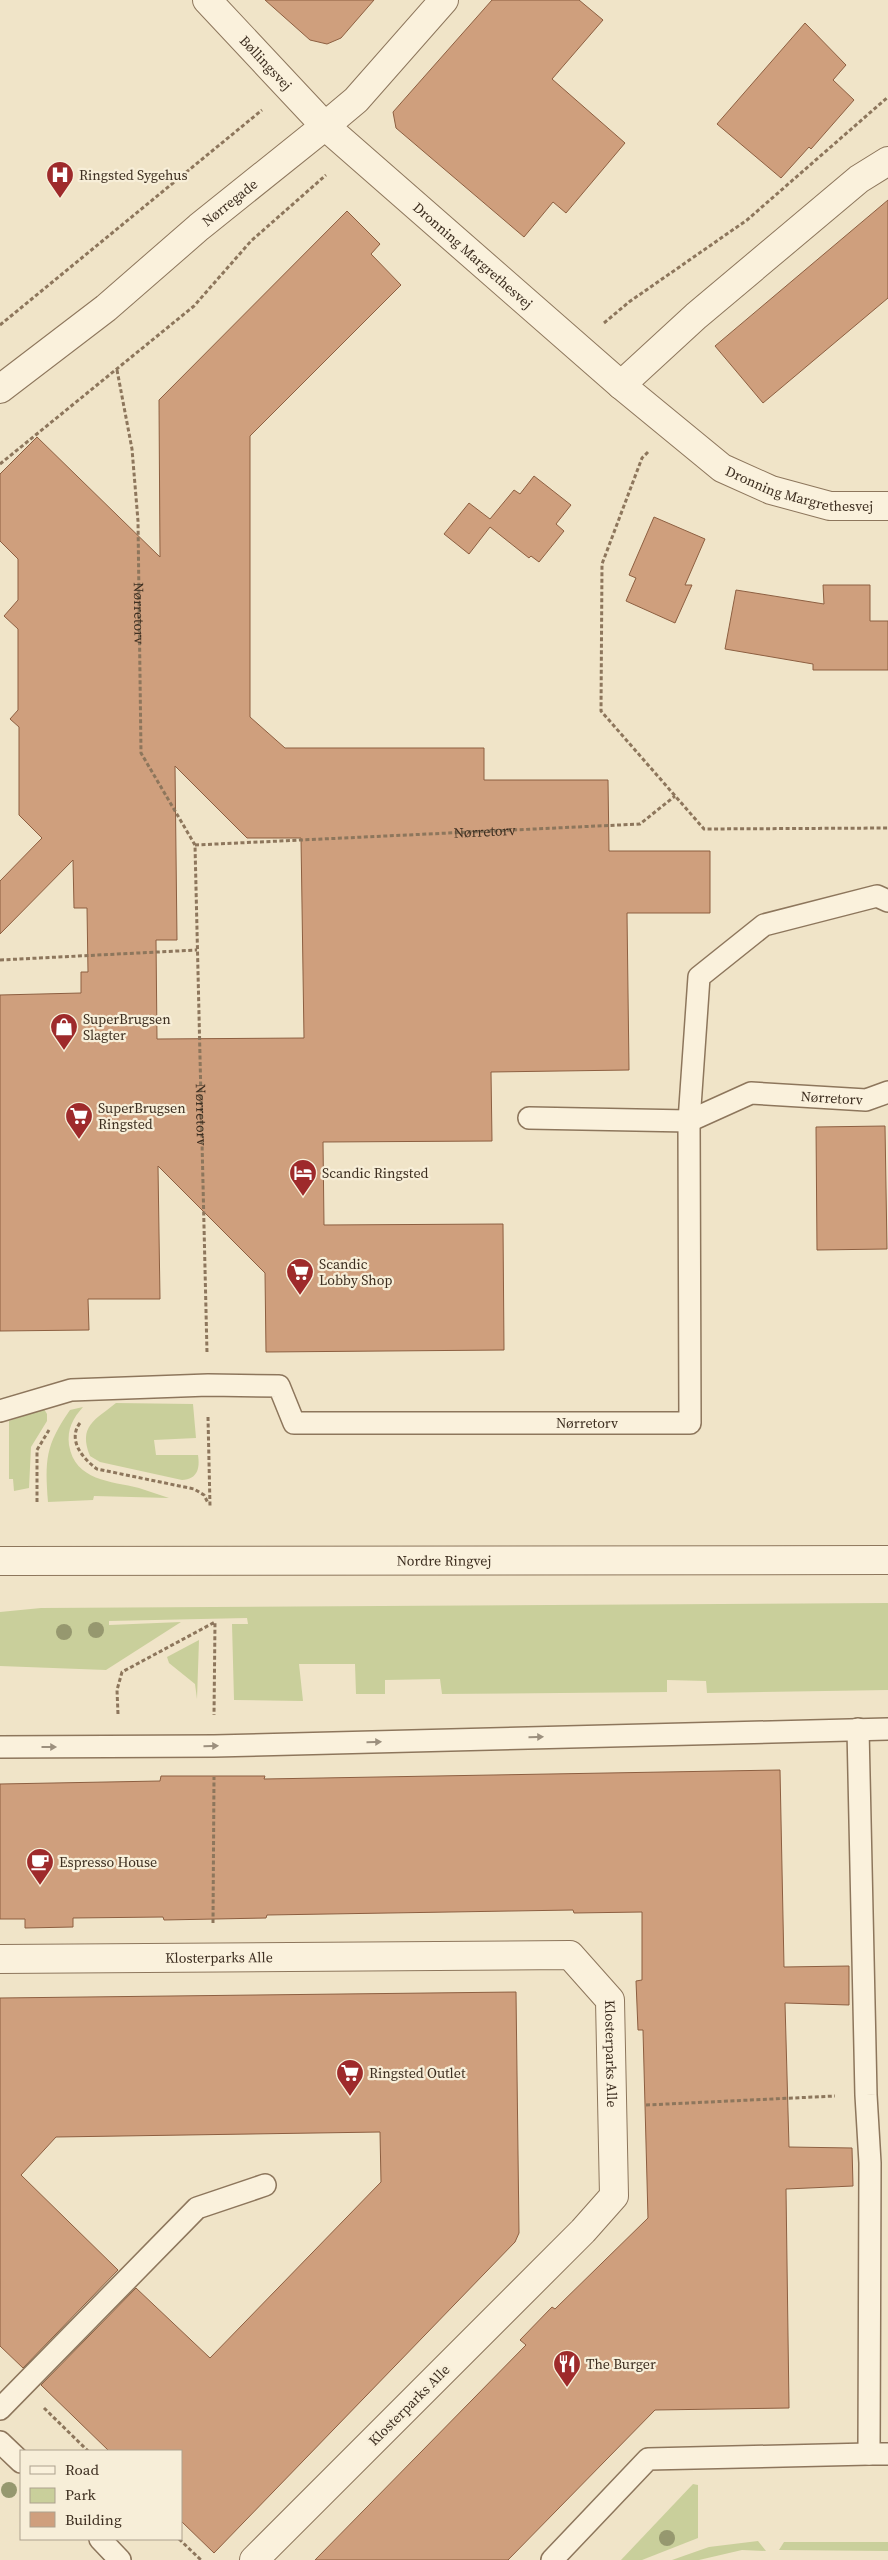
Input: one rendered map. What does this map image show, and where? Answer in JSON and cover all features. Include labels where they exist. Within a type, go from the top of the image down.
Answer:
[{"type":"street","name":"Bøllingsvej","points":[[207,0],[325,126]]},
{"type":"street","name":"Nørregade","points":[[0,389],[106,308],[199,227],[356,100],[444,0]]},
{"type":"street","name":"Dronning Margrethesvej","points":[[325,126],[621,385],[722,468],[771,490],[830,506],[888,506]]},
{"type":"street","points":[[621,385],[696,316],[852,185],[888,161]]},
{"type":"street","name":"Nordre Ringvej","points":[[0,1561],[888,1560]]},
{"type":"street","name":"Klosterparks Alle","points":[[0,1959],[212,1956],[570,1955],[610,2000],[614,2106],[614,2196],[583,2231],[254,2560]]},
{"type":"lane","name":"Nørretorv","points":[[0,1411],[71,1390],[208,1385],[279,1386],[294,1423],[690,1423],[689,1122],[699,977],[764,925],[877,896],[888,901]]},
{"type":"lane","name":"Nørretorv","points":[[689,1122],[751,1093],[866,1100],[888,1092]]},
{"type":"lane","points":[[529,1118],[689,1122]]},
{"type":"lane","points":[[552,2560],[648,2459],[879,2454],[870,2163],[866,2095],[858,1729]]},
{"type":"lane","points":[[0,1747],[214,1746],[888,1729]]},
{"type":"lane","points":[[0,2409],[197,2208],[265,2185]]},
{"type":"lane","points":[[0,2442],[20,2461]]},
{"type":"lane","points":[[101,2540],[120,2560]]},
{"type":"path","points":[[0,325],[289,87]]},
{"type":"path","points":[[581,350],[605,323],[629,302],[747,220],[888,97]]},
{"type":"path","points":[[0,464],[194,306],[251,241],[354,150]]},
{"type":"path","name":"Nørretorv","points":[[117,370],[132,449],[138,521],[141,753],[194,845],[208,1385]]},
{"type":"path","points":[[671,428],[642,458],[602,564],[601,711],[704,829],[888,828]]},
{"type":"path","name":"Nørretorv","points":[[194,845],[640,824],[676,796]]},
{"type":"path","points":[[0,960],[197,950]]},
{"type":"path","points":[[114,1389],[77,1425],[75,1438],[78,1450],[84,1460],[97,1469],[194,1489],[204,1496],[210,1506],[208,1414]]},
{"type":"path","points":[[38,1502],[37,1450],[71,1390]]},
{"type":"path","points":[[118,1717],[117,1690],[122,1672],[215,1622],[214,1715]]},
{"type":"path","points":[[212,1956],[214,1776]]},
{"type":"path","points":[[614,2106],[866,2095]]},
{"type":"path","points":[[180,2540],[201,2560]]},
{"type":"green space","points":[[116,1403],[193,1404],[196,1438],[154,1440],[156,1455],[198,1455],[199,1464],[195,1475],[192,1478],[182,1480],[100,1462],[90,1456],[87,1446],[87,1431],[95,1419]]},
{"type":"green space","points":[[83,1407],[76,1415],[69,1434],[69,1445],[73,1457],[79,1466],[86,1473],[106,1481],[139,1488],[169,1498],[94,1496],[93,1500],[48,1502],[47,1464],[51,1444],[70,1410]]},
{"type":"green space","points":[[44,1409],[47,1414],[47,1421],[31,1447],[29,1488],[14,1491],[13,1479],[9,1479],[9,1421]]},
{"type":"green space","points":[[888,1603],[888,1690],[707,1693],[706,1681],[667,1680],[667,1692],[442,1694],[440,1679],[385,1680],[385,1694],[356,1694],[355,1664],[299,1664],[303,1701],[234,1700],[232,1624],[248,1624],[247,1618],[109,1621],[109,1625],[181,1622],[106,1670],[0,1666],[0,1612],[41,1608]]},
{"type":"green space","points":[[199,1640],[197,1699],[195,1684],[169,1663],[167,1657]]},
{"type":"green space","points":[[693,2484],[698,2485],[698,2538],[642,2560],[621,2560]]},
{"type":"green space","points":[[758,2541],[766,2551],[742,2550],[699,2560],[672,2560],[709,2547]]},
{"type":"green space","points":[[784,2542],[888,2542],[888,2551],[779,2550]]},
{"type":"building","points":[[265,0],[374,0],[341,38],[327,44],[310,40]]},
{"type":"building","points":[[492,0],[579,0],[603,20],[552,79],[625,143],[566,213],[553,202],[524,237],[396,128],[393,112]]},
{"type":"building","points":[[805,23],[846,65],[833,80],[854,100],[811,149],[809,147],[781,178],[717,124]]},
{"type":"building","points":[[888,200],[888,298],[763,403],[715,346]]},
{"type":"building","points":[[347,211],[380,244],[371,254],[401,285],[250,436],[250,717],[285,748],[484,748],[484,780],[608,780],[609,851],[710,851],[710,913],[627,913],[629,1070],[491,1072],[492,1141],[323,1142],[324,1225],[503,1224],[504,1350],[266,1352],[265,1273],[158,1166],[160,1299],[88,1299],[89,1330],[0,1331],[0,995],[81,993],[81,972],[88,972],[87,908],[74,908],[73,860],[0,934],[0,881],[42,838],[19,815],[19,727],[10,719],[18,710],[18,629],[4,616],[18,600],[18,559],[0,541],[0,474],[37,437],[160,557],[159,400]],"holes":[[[175,766],[247,838],[301,838],[304,1038],[157,1039],[156,940],[177,940]]]},
{"type":"building","points":[[534,476],[571,505],[556,524],[564,531],[539,562],[531,556],[529,558],[490,527],[469,554],[444,534],[469,503],[490,519],[514,490],[520,494]]},
{"type":"building","points":[[654,517],[705,539],[685,585],[692,585],[675,623],[626,601],[636,578],[629,575]]},
{"type":"building","points":[[823,585],[870,585],[870,621],[888,621],[888,670],[813,670],[813,664],[725,649],[736,590],[824,604]]},
{"type":"building","points":[[885,1126],[887,1249],[817,1250],[816,1127]]},
{"type":"building","points":[[780,1770],[784,1967],[849,1966],[849,2005],[785,2003],[789,2147],[852,2148],[853,2186],[786,2189],[789,2408],[655,2410],[508,2560],[315,2560],[526,2345],[520,2340],[552,2307],[555,2309],[648,2218],[643,2030],[638,2030],[636,1981],[642,1980],[642,1912],[574,1913],[573,1910],[267,1915],[266,1918],[164,1920],[163,1917],[73,1918],[73,1927],[25,1928],[25,1919],[0,1919],[0,1784],[160,1781],[161,1776],[265,1776],[264,1779]]},
{"type":"building","points":[[516,1992],[519,2233],[515,2242],[214,2553],[182,2522],[182,2450],[108,2450],[41,2385],[136,2288],[210,2358],[381,2182],[380,2132],[56,2137],[21,2175],[118,2270],[23,2368],[0,2346],[0,1998]]},
{"type":"place","name":"Ringsted Sygehus","points":[[60,199]]},
{"type":"place","name":"SuperBrugsen Slagter","points":[[64,1051]]},
{"type":"place","name":"SuperBrugsen Ringsted","points":[[79,1140]]},
{"type":"place","name":"Scandic Ringsted","points":[[303,1197]]},
{"type":"place","name":"Scandic Lobby Shop","points":[[300,1296]]},
{"type":"place","name":"Espresso House","points":[[40,1886]]},
{"type":"place","name":"Ringsted Outlet","points":[[350,2097]]},
{"type":"place","name":"The Burger","points":[[567,2388]]}]
